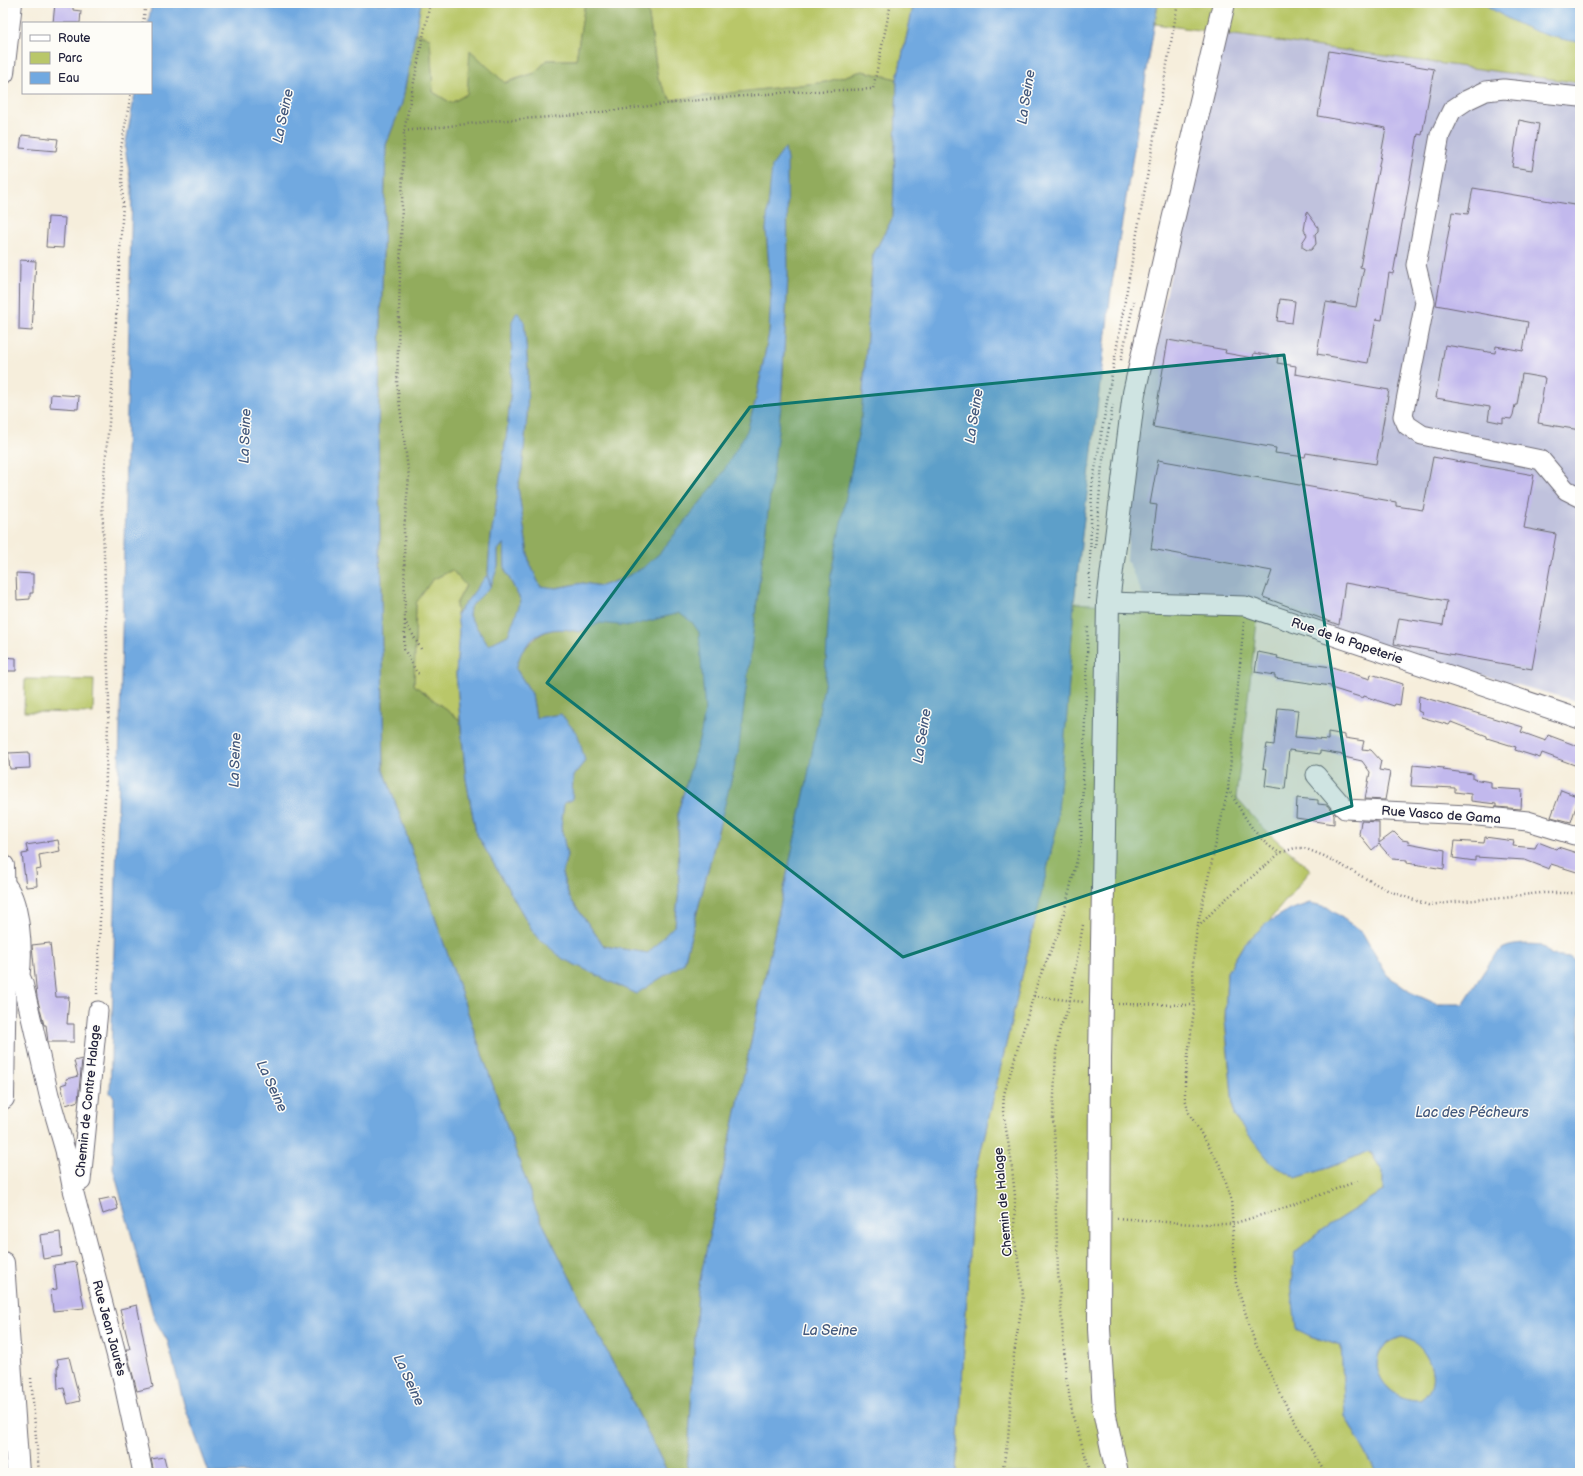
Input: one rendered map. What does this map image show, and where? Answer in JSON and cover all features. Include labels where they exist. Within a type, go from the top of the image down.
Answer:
[{"type":"main road","points":[[3,73],[11,3]]},
{"type":"main road","points":[[1117,1473],[1104,1411],[1099,1329],[1098,1216],[1108,602],[1134,394],[1170,232],[1224,3]]},
{"type":"main road","points":[[3,874],[12,990],[3,1098]]},
{"type":"main road","points":[[3,1263],[18,1473]]},
{"type":"street","points":[[1580,97],[1504,89],[1486,91],[1467,100],[1452,110],[1440,134],[1416,265],[1426,302],[1403,416],[1407,425],[1422,435],[1541,460],[1566,490],[1580,497]]},
{"type":"street","name":"Rue de la Papeterie","points":[[1108,602],[1245,606],[1580,719]]},
{"type":"street","name":"Rue Vasco de Gama","points":[[1316,775],[1345,809],[1468,815],[1528,821],[1574,835],[1580,834]]},
{"type":"street","name":"Rue Jean Jaurès","points":[[12,990],[56,1153],[71,1185],[123,1380],[143,1473]]},
{"type":"street","name":"Chemin de Contre Halage","points":[[71,1185],[81,1181],[98,1011]]},
{"type":"path","points":[[143,22],[146,3]]},
{"type":"path","points":[[421,674],[417,673],[404,649],[404,529],[409,477],[397,384],[404,131],[430,3]]},
{"type":"path","points":[[404,131],[494,121],[578,115],[689,101],[790,92],[873,89],[891,3]]},
{"type":"path","points":[[98,1011],[97,979],[109,700],[102,497],[111,402],[123,204],[121,148],[131,94]]},
{"type":"path","points":[[1245,606],[1238,700],[1228,789],[1197,928],[1193,962],[1194,1010],[1185,1079],[1185,1098],[1189,1113],[1221,1168],[1231,1199],[1236,1283],[1255,1343],[1292,1417],[1325,1473]]},
{"type":"path","points":[[405,620],[421,649]]},
{"type":"path","points":[[1228,789],[1252,828],[1271,848],[1280,853]]},
{"type":"path","name":"Chemin de Halage","points":[[1002,1473],[1008,1439],[1014,1354],[1023,1297],[1022,1276],[1014,1236],[1014,1196],[1011,1159],[1003,1111],[1004,1094],[1038,981],[1060,930],[1081,842]]},
{"type":"path","points":[[1197,928],[1220,904],[1280,853],[1295,848],[1304,848],[1324,856],[1389,891],[1428,906],[1542,893],[1580,894]]},
{"type":"path","points":[[1098,1216],[1192,1224],[1232,1224],[1281,1209],[1358,1181]]},
{"type":"path","points":[[31,1373],[39,1473]]},
{"type":"highlighted area","points":[[1284,355],[1352,806],[903,957],[547,683],[750,407]]},
{"type":"shaded area","points":[[1224,33],[1580,83],[1580,702],[1258,614],[1144,597],[1127,560],[1132,451]]},
{"type":"green space","points":[[421,3],[585,3],[576,60],[547,60],[535,73],[467,94],[451,103],[433,92],[430,38],[415,33]]},
{"type":"green space","points":[[585,3],[647,3],[658,79],[671,100],[826,82],[862,71],[897,79],[893,217],[873,255],[861,420],[831,574],[825,680],[807,781],[698,1289],[687,1473],[668,1473],[536,1210],[384,770],[378,427],[386,145],[402,103],[415,33],[430,38],[433,92],[451,103],[467,94],[470,50],[505,83],[535,73],[547,60],[576,60]],"holes":[[[766,229],[788,276],[781,406],[738,753],[684,963],[535,935],[476,833],[466,779],[460,720],[414,685],[416,603],[432,580],[452,570],[466,586],[456,604],[457,614],[487,576],[491,586],[470,607],[469,616],[488,645],[516,669],[532,694],[536,718],[585,761],[573,776],[572,800],[564,803],[561,827],[567,855],[562,874],[569,897],[604,946],[648,953],[675,926],[679,892],[678,812],[701,733],[705,711],[699,632],[692,622],[679,613],[630,626],[600,623],[579,632],[554,629],[536,638],[523,650],[521,601],[505,570],[504,542],[498,550],[498,566],[488,573],[490,544],[507,432],[511,387],[524,320],[528,370],[527,417],[522,469],[518,487],[529,561],[540,587],[556,588],[583,583],[601,586],[624,578],[643,568],[660,553],[719,479],[747,431],[756,399],[769,333],[771,294]]]},
{"type":"green space","points":[[647,3],[914,3],[897,79],[862,71],[826,82],[671,100],[658,79]]},
{"type":"green space","points":[[1158,3],[1580,3],[1580,83],[1155,24]]},
{"type":"green space","points":[[452,570],[466,585],[456,604],[459,632],[456,674],[460,720],[414,685],[416,603],[432,580]]},
{"type":"green space","points":[[1074,603],[1258,614],[1236,798],[1265,830],[1311,870],[1268,922],[1244,944],[1227,972],[1225,1020],[1234,1116],[1328,1168],[1369,1151],[1383,1172],[1383,1191],[1323,1229],[1295,1252],[1310,1336],[1341,1346],[1345,1416],[1377,1473],[957,1473],[973,1185],[1056,831],[1067,713]]},
{"type":"green space","points":[[25,679],[94,680],[93,713],[24,712]]},
{"type":"green space","points":[[1403,1337],[1412,1341],[1419,1347],[1426,1355],[1430,1365],[1432,1384],[1428,1393],[1420,1400],[1406,1398],[1394,1393],[1385,1384],[1379,1373],[1377,1362],[1380,1352],[1389,1343]]},
{"type":"water","points":[[152,3],[421,3],[402,103],[386,145],[378,427],[384,770],[536,1210],[668,1473],[209,1473],[184,1404],[168,1342],[154,1318],[113,1168],[114,1097],[110,1093],[132,189],[125,148],[135,94],[152,94],[152,22],[148,22]]},
{"type":"water","name":"La Seine","points":[[914,3],[1158,3],[1112,283],[1074,603],[1067,713],[1056,831],[973,1185],[957,1473],[687,1473],[698,1289],[807,781],[825,680],[831,574],[861,420],[873,255],[893,217],[897,79]]},
{"type":"water","points":[[1483,3],[1580,3],[1580,42],[1554,37],[1529,29],[1494,11]]},
{"type":"water","points":[[785,148],[787,160],[788,276],[781,406],[738,753],[684,963],[636,994],[563,959],[535,935],[476,833],[466,779],[456,674],[459,632],[457,614],[487,575],[491,586],[488,573],[490,544],[507,432],[511,387],[512,321],[517,312],[524,320],[528,370],[527,417],[522,469],[518,487],[529,561],[540,586],[556,588],[583,583],[601,586],[624,578],[643,568],[660,553],[719,479],[747,431],[756,399],[769,333],[771,294],[766,229],[772,166]],"holes":[[[504,543],[505,570],[521,601],[508,635],[488,645],[469,616],[470,607],[491,586],[498,566],[498,550]],[[679,613],[692,622],[699,632],[705,711],[701,733],[678,812],[679,891],[675,925],[648,953],[604,946],[569,897],[562,874],[567,855],[561,827],[564,803],[572,800],[573,776],[585,761],[578,735],[561,714],[536,718],[532,694],[516,669],[521,653],[529,642],[535,637],[548,631],[563,629],[579,632],[600,623],[630,626]]]},
{"type":"water","name":"Lac des Pécheurs","points":[[1310,903],[1327,907],[1362,932],[1387,975],[1410,992],[1437,1004],[1463,1004],[1494,957],[1499,951],[1508,946],[1522,944],[1541,945],[1552,955],[1569,957],[1580,965],[1580,1473],[1377,1473],[1345,1416],[1341,1346],[1310,1336],[1296,1329],[1291,1283],[1295,1252],[1323,1229],[1383,1191],[1383,1172],[1370,1151],[1328,1168],[1296,1178],[1271,1163],[1234,1116],[1225,1020],[1227,972],[1244,944],[1268,922],[1289,910]],"holes":[[[1403,1337],[1412,1341],[1426,1355],[1432,1375],[1432,1384],[1428,1393],[1420,1400],[1406,1398],[1394,1393],[1385,1384],[1379,1373],[1377,1362],[1380,1352],[1389,1343]]]},
{"type":"building","points":[[55,3],[73,3],[73,10],[81,11],[80,22],[53,22]]},
{"type":"building","points":[[1329,51],[1434,69],[1422,135],[1418,134],[1393,274],[1389,273],[1382,320],[1376,319],[1368,363],[1317,354],[1326,302],[1356,307],[1364,268],[1360,267],[1386,128],[1318,116]]},
{"type":"building","points":[[1519,120],[1539,124],[1532,170],[1512,167]]},
{"type":"building","points":[[22,135],[58,139],[56,151],[20,148]]},
{"type":"building","points":[[1473,188],[1580,206],[1580,430],[1538,423],[1545,378],[1522,374],[1517,405],[1515,405],[1511,419],[1503,418],[1503,423],[1488,420],[1490,407],[1436,398],[1445,345],[1495,353],[1496,346],[1523,351],[1528,322],[1436,305],[1452,212],[1468,214]]},
{"type":"building","points":[[1307,212],[1318,227],[1318,231],[1315,234],[1316,244],[1311,250],[1307,250],[1302,247],[1302,243],[1307,235],[1304,230]]},
{"type":"building","points":[[48,217],[65,218],[63,248],[46,247]]},
{"type":"building","points":[[20,260],[36,261],[32,331],[19,330]]},
{"type":"building","points":[[1280,299],[1295,301],[1292,323],[1277,321]]},
{"type":"building","points":[[1168,340],[1226,350],[1225,353],[1253,358],[1254,353],[1278,357],[1277,363],[1296,366],[1295,374],[1389,390],[1376,464],[1306,453],[1305,457],[1275,453],[1276,448],[1153,427]]},
{"type":"building","points":[[51,394],[79,396],[78,409],[50,407]]},
{"type":"building","points":[[1433,457],[1534,475],[1524,528],[1556,534],[1532,669],[1394,644],[1399,618],[1443,625],[1447,601],[1345,583],[1339,625],[1263,597],[1272,571],[1151,549],[1157,505],[1150,504],[1158,460],[1396,502],[1396,506],[1423,510]]},
{"type":"building","points":[[16,573],[33,574],[33,593],[30,593],[30,599],[17,600]]},
{"type":"building","points":[[1258,652],[1278,656],[1277,658],[1294,662],[1332,667],[1370,679],[1371,674],[1403,684],[1400,705],[1395,704],[1394,706],[1364,696],[1363,698],[1331,688],[1331,686],[1275,678],[1275,675],[1255,672]]},
{"type":"building","points":[[3,657],[16,658],[16,671],[3,671]]},
{"type":"building","points":[[1419,696],[1523,727],[1521,732],[1546,741],[1548,735],[1580,747],[1580,767],[1542,753],[1540,758],[1515,750],[1516,747],[1487,738],[1487,736],[1451,722],[1449,725],[1421,717],[1422,713],[1418,711]]},
{"type":"building","points":[[1278,708],[1298,710],[1295,737],[1328,740],[1328,732],[1345,735],[1345,738],[1364,741],[1362,749],[1371,750],[1381,761],[1379,770],[1390,772],[1385,800],[1365,799],[1370,772],[1362,761],[1344,757],[1344,755],[1320,751],[1320,754],[1289,750],[1285,789],[1265,786],[1267,769],[1263,768],[1267,744],[1274,745]]},
{"type":"building","points":[[29,752],[30,768],[10,769],[8,753]]},
{"type":"building","points":[[1413,765],[1444,768],[1443,770],[1473,774],[1473,779],[1491,782],[1491,788],[1522,790],[1521,809],[1496,807],[1496,804],[1471,801],[1471,794],[1455,792],[1455,788],[1411,786]]},
{"type":"building","points":[[1561,790],[1579,797],[1571,822],[1551,817]]},
{"type":"building","points":[[1297,798],[1318,800],[1318,804],[1327,805],[1334,814],[1334,824],[1296,818]]},
{"type":"building","points":[[1361,821],[1379,822],[1379,843],[1394,832],[1402,840],[1408,841],[1408,843],[1445,850],[1444,869],[1407,863],[1407,860],[1392,859],[1379,844],[1372,850],[1359,834]]},
{"type":"building","points":[[1485,837],[1514,841],[1513,846],[1535,848],[1538,842],[1556,849],[1558,847],[1580,854],[1580,873],[1551,864],[1549,869],[1525,860],[1475,857],[1475,861],[1453,858],[1455,841],[1484,843]]},
{"type":"building","points":[[58,840],[60,851],[39,855],[41,869],[36,870],[37,886],[26,887],[22,854],[28,853],[26,845]]},
{"type":"building","points":[[50,943],[56,997],[69,997],[67,1024],[74,1024],[74,1042],[48,1042],[46,1025],[44,1025],[37,997],[32,945]]},
{"type":"building","points":[[82,1059],[78,1101],[66,1105],[61,1085],[67,1083],[66,1079],[78,1076],[74,1061]]},
{"type":"building","points":[[115,1197],[118,1209],[103,1214],[99,1200]]},
{"type":"building","points":[[60,1232],[62,1256],[43,1259],[40,1235]]},
{"type":"building","points":[[76,1262],[84,1308],[53,1311],[51,1290],[57,1289],[54,1265]]},
{"type":"building","points":[[137,1305],[153,1387],[137,1391],[126,1349],[130,1349],[120,1309]]},
{"type":"building","points":[[69,1357],[80,1401],[68,1404],[64,1388],[58,1389],[57,1367],[59,1367],[57,1359]]},
{"type":"building","points":[[164,1457],[168,1473],[154,1473],[151,1459]]}]
